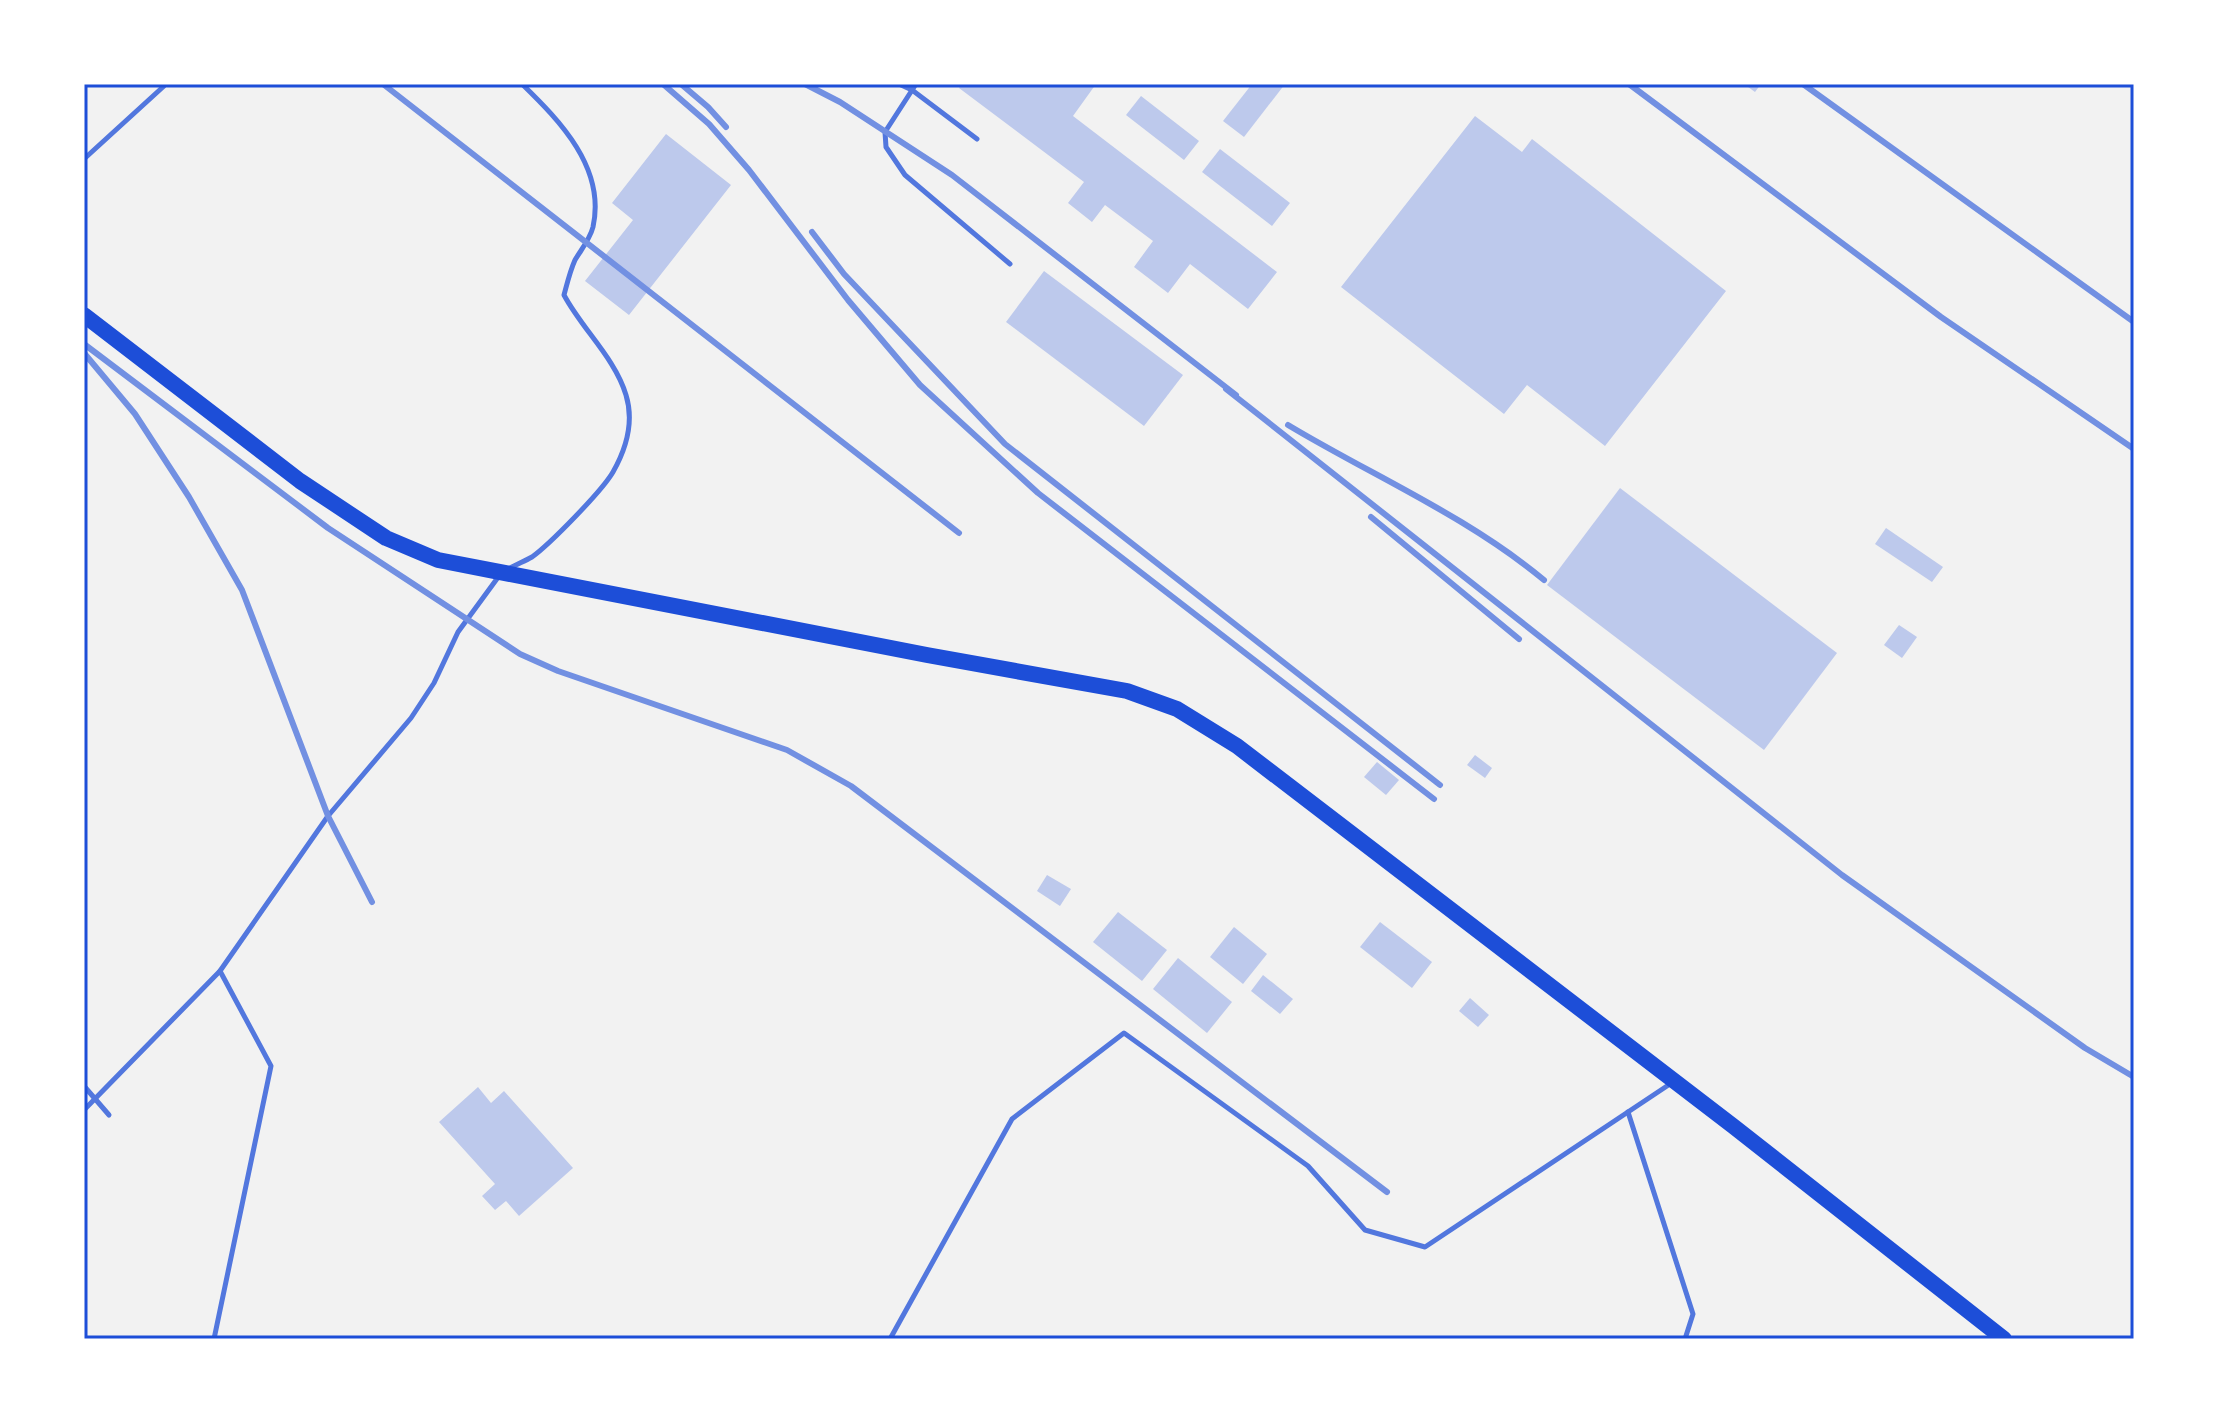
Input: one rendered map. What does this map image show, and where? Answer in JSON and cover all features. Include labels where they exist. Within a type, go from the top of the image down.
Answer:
[{"type":"main road","points":[[84,315],[300,481],[386,538],[438,560],[1127,691],[1177,709],[1237,746],[2004,1339]]},
{"type":"lane","points":[[84,1110],[220,971],[328,816],[411,718],[434,683],[458,632],[503,571],[532,557],[561,530],[612,474],[625,445],[630,411],[625,392],[564,295],[573,263],[592,229],[595,205],[584,160],[554,115],[522,84]]},
{"type":"lane","points":[[899,84],[914,87],[977,139]]},
{"type":"lane","points":[[84,159],[164,86]]},
{"type":"lane","points":[[914,87],[885,132],[886,147],[905,175],[1010,264]]},
{"type":"lane","points":[[214,1339],[271,1066],[220,971]]},
{"type":"lane","points":[[890,1339],[1012,1119],[1124,1033],[1308,1166],[1365,1230],[1425,1247],[1674,1081]]},
{"type":"lane","points":[[84,1086],[109,1115]]},
{"type":"lane","points":[[1628,1112],[1693,1314],[1685,1339]]},
{"type":"building","points":[[962,84],[1096,84],[1073,116],[1277,272],[1248,309],[1190,264],[1168,293],[1134,267],[1153,241],[1105,205],[1092,222],[1068,203],[1084,182],[959,88]]},
{"type":"building","points":[[1252,84],[1285,84],[1244,137],[1223,121]]},
{"type":"building","points":[[1744,84],[1761,84],[1755,92]]},
{"type":"building","points":[[1141,96],[1199,141],[1184,160],[1126,115]]},
{"type":"building","points":[[1475,116],[1522,152],[1532,139],[1726,291],[1605,446],[1527,385],[1504,414],[1341,287]]},
{"type":"building","points":[[666,134],[731,185],[629,315],[585,281],[633,220],[612,203]]},
{"type":"building","points":[[1220,149],[1290,203],[1272,226],[1202,172]]},
{"type":"building","points":[[1044,271],[1183,375],[1144,426],[1006,322]]},
{"type":"building","points":[[1620,488],[1837,653],[1764,750],[1547,585]]},
{"type":"building","points":[[1886,528],[1943,567],[1932,582],[1875,544]]},
{"type":"building","points":[[1899,625],[1917,637],[1902,658],[1884,645]]},
{"type":"building","points":[[1475,755],[1492,768],[1485,778],[1467,765]]},
{"type":"building","points":[[1377,762],[1399,780],[1386,795],[1364,777]]},
{"type":"building","points":[[1047,875],[1071,889],[1060,906],[1037,891]]},
{"type":"building","points":[[1118,912],[1167,950],[1142,981],[1093,942]]},
{"type":"building","points":[[1380,922],[1432,962],[1412,988],[1360,947]]},
{"type":"building","points":[[1234,927],[1267,954],[1243,984],[1210,957]]},
{"type":"building","points":[[1178,958],[1232,1002],[1207,1033],[1153,989]]},
{"type":"building","points":[[1263,975],[1293,999],[1280,1014],[1251,991]]},
{"type":"building","points":[[1470,998],[1489,1015],[1478,1027],[1459,1011]]},
{"type":"building","points":[[478,1087],[491,1103],[504,1091],[573,1168],[519,1216],[506,1201],[495,1210],[482,1196],[495,1184],[439,1122]]},
{"type":"railway","points":[[383,84],[959,533]]},
{"type":"railway","points":[[663,84],[709,124],[749,170],[848,300],[920,385],[1038,493],[1434,799]]},
{"type":"railway","points":[[681,84],[726,127]]},
{"type":"railway","points":[[805,84],[840,102],[952,175],[1236,395]]},
{"type":"railway","points":[[1629,84],[1941,317],[2134,449]]},
{"type":"railway","points":[[1803,84],[2134,322]]},
{"type":"railway","points":[[812,232],[844,274],[1005,444],[1440,785]]},
{"type":"railway","points":[[84,344],[328,528],[520,654],[558,671],[787,750],[851,786],[1387,1192]]},
{"type":"railway","points":[[84,353],[135,414],[189,497],[242,590],[328,816],[372,902]]},
{"type":"railway","points":[[1226,389],[1842,875],[2085,1048],[2134,1077]]},
{"type":"railway","points":[[1288,425],[1452,516],[1544,580]]},
{"type":"railway","points":[[1371,517],[1519,639]]}]
